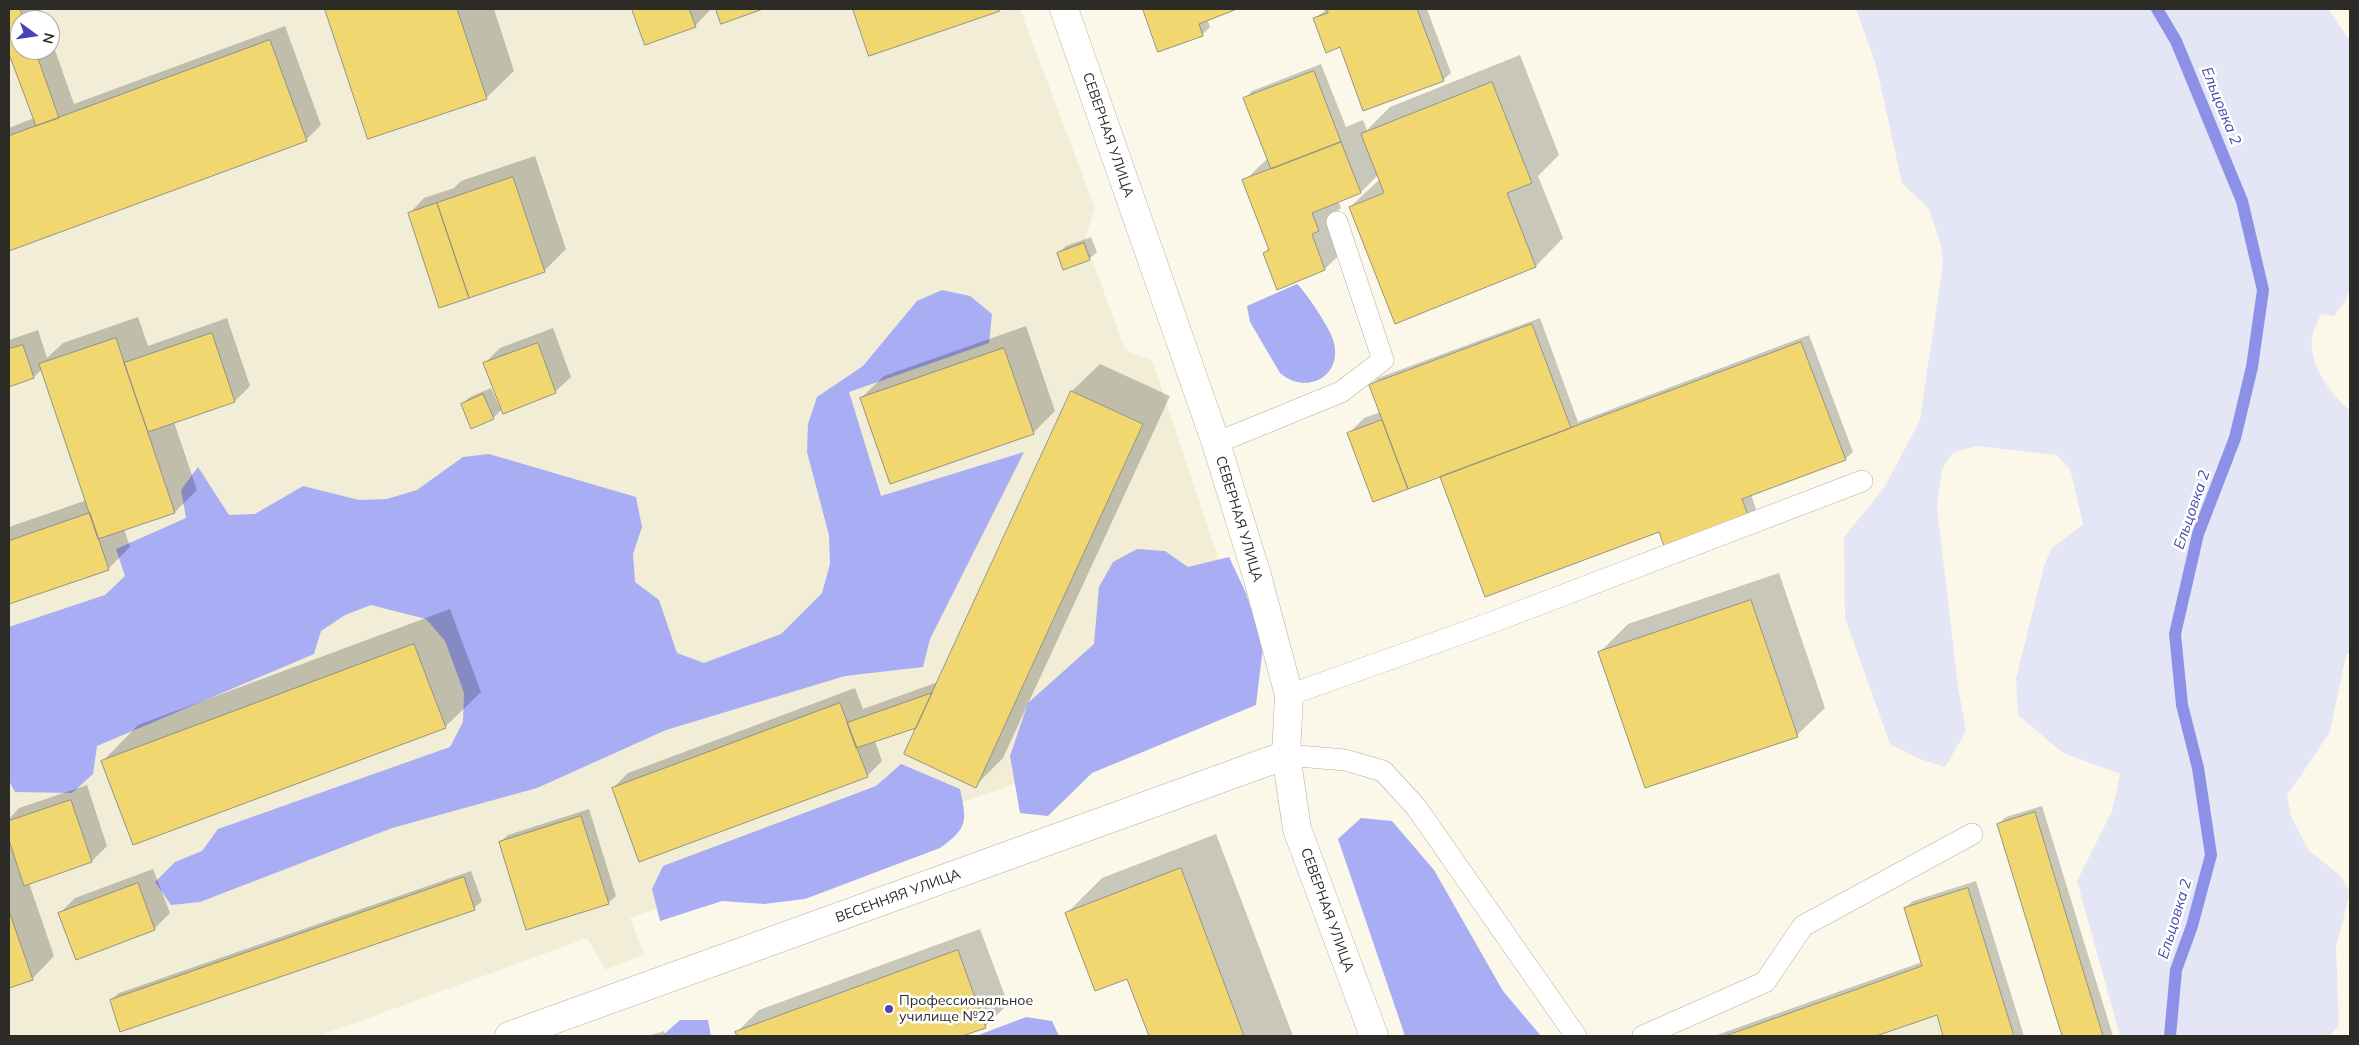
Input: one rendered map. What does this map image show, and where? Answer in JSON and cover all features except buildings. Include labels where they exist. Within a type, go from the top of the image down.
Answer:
[{"type":"street","name":"СЕВЕРНАЯ УЛИЦА","points":[[1064,9],[1216,443],[1258,579],[1289,695],[1286,755],[1297,829],[1374,1036]]},
{"type":"street","name":"ВЕСЕННЯЯ УЛИЦА","points":[[509,1036],[1286,755]]},
{"type":"lane","points":[[1216,443],[1342,392],[1383,360],[1337,222]]},
{"type":"lane","points":[[1289,695],[1485,625],[1862,481]]},
{"type":"lane","points":[[1286,755],[1345,760],[1383,771],[1416,807],[1576,1036]]},
{"type":"lane","points":[[1643,1036],[1765,982],[1803,926],[1972,834]]},
{"type":"shaded area","points":[[9,9],[999,9],[1000,11],[1020,9],[1095,208],[1085,240],[1125,350],[1152,360],[1236,612],[1204,718],[630,918],[644,954],[605,970],[587,938],[319,1036],[9,1036]]},
{"type":"shaded area","points":[[1856,9],[2328,9],[2350,41],[2350,288],[2346,300],[2334,316],[2321,314],[2313,332],[2312,344],[2316,366],[2321,376],[2334,395],[2350,411],[2350,652],[2346,655],[2330,732],[2287,796],[2291,816],[2309,851],[2340,875],[2350,892],[2336,948],[2339,1026],[2330,1036],[2120,1036],[2077,881],[2112,811],[2120,774],[2063,753],[2018,715],[2016,678],[2044,566],[2051,549],[2083,524],[2070,469],[2056,455],[1977,446],[1954,452],[1942,469],[1937,507],[1958,686],[1966,731],[1945,767],[1917,758],[1890,744],[1845,618],[1844,537],[1884,488],[1920,420],[1943,263],[1941,245],[1929,209],[1902,183],[1876,65]]},
{"type":"shaded area","points":[[1297,284],[1329,330],[1334,343],[1335,355],[1332,366],[1327,374],[1310,382],[1300,383],[1280,373],[1250,322],[1247,306]]},
{"type":"shaded area","points":[[942,290],[970,296],[992,314],[989,343],[849,392],[881,496],[1024,452],[930,639],[923,667],[845,676],[666,730],[537,788],[392,828],[200,902],[171,905],[155,882],[175,862],[202,851],[218,829],[450,747],[463,722],[464,693],[445,641],[426,619],[371,605],[345,615],[321,631],[314,654],[97,746],[93,774],[72,793],[15,792],[9,781],[9,627],[105,595],[125,576],[116,549],[186,518],[181,490],[198,467],[229,515],[255,514],[303,486],[359,500],[387,499],[417,490],[463,457],[489,454],[636,497],[642,527],[633,554],[635,582],[659,600],[677,653],[704,663],[781,634],[822,593],[830,564],[829,535],[807,452],[808,424],[817,397],[863,366],[917,301]]},
{"type":"shaded area","points":[[1137,549],[1165,551],[1188,567],[1229,557],[1246,593],[1263,647],[1256,705],[1092,773],[1048,816],[1020,813],[1010,756],[1028,703],[1094,644],[1099,587],[1113,562]]},
{"type":"shaded area","points":[[901,764],[960,789],[964,809],[963,823],[956,835],[940,848],[805,899],[764,904],[722,901],[660,921],[652,889],[663,866],[876,786]]},
{"type":"shaded area","points":[[1361,818],[1392,821],[1434,870],[1503,991],[1541,1036],[1405,1036],[1338,839]]},
{"type":"shaded area","points":[[1937,1015],[1943,1036],[1876,1036]]},
{"type":"shaded area","points":[[1026,1017],[1052,1021],[1059,1036],[976,1036]]},
{"type":"shaded area","points":[[680,1020],[708,1020],[711,1036],[662,1036]]},
{"type":"waterway","name":"Ельцовка 2","points":[[2157,9],[2176,41],[2242,201],[2263,290],[2252,367],[2235,438],[2198,534],[2175,634],[2182,705],[2198,768],[2211,855],[2192,926],[2176,970],[2170,1036]]},
{"type":"place","name":"Профессиональное училище №22","points":[[889,1009]]}]
